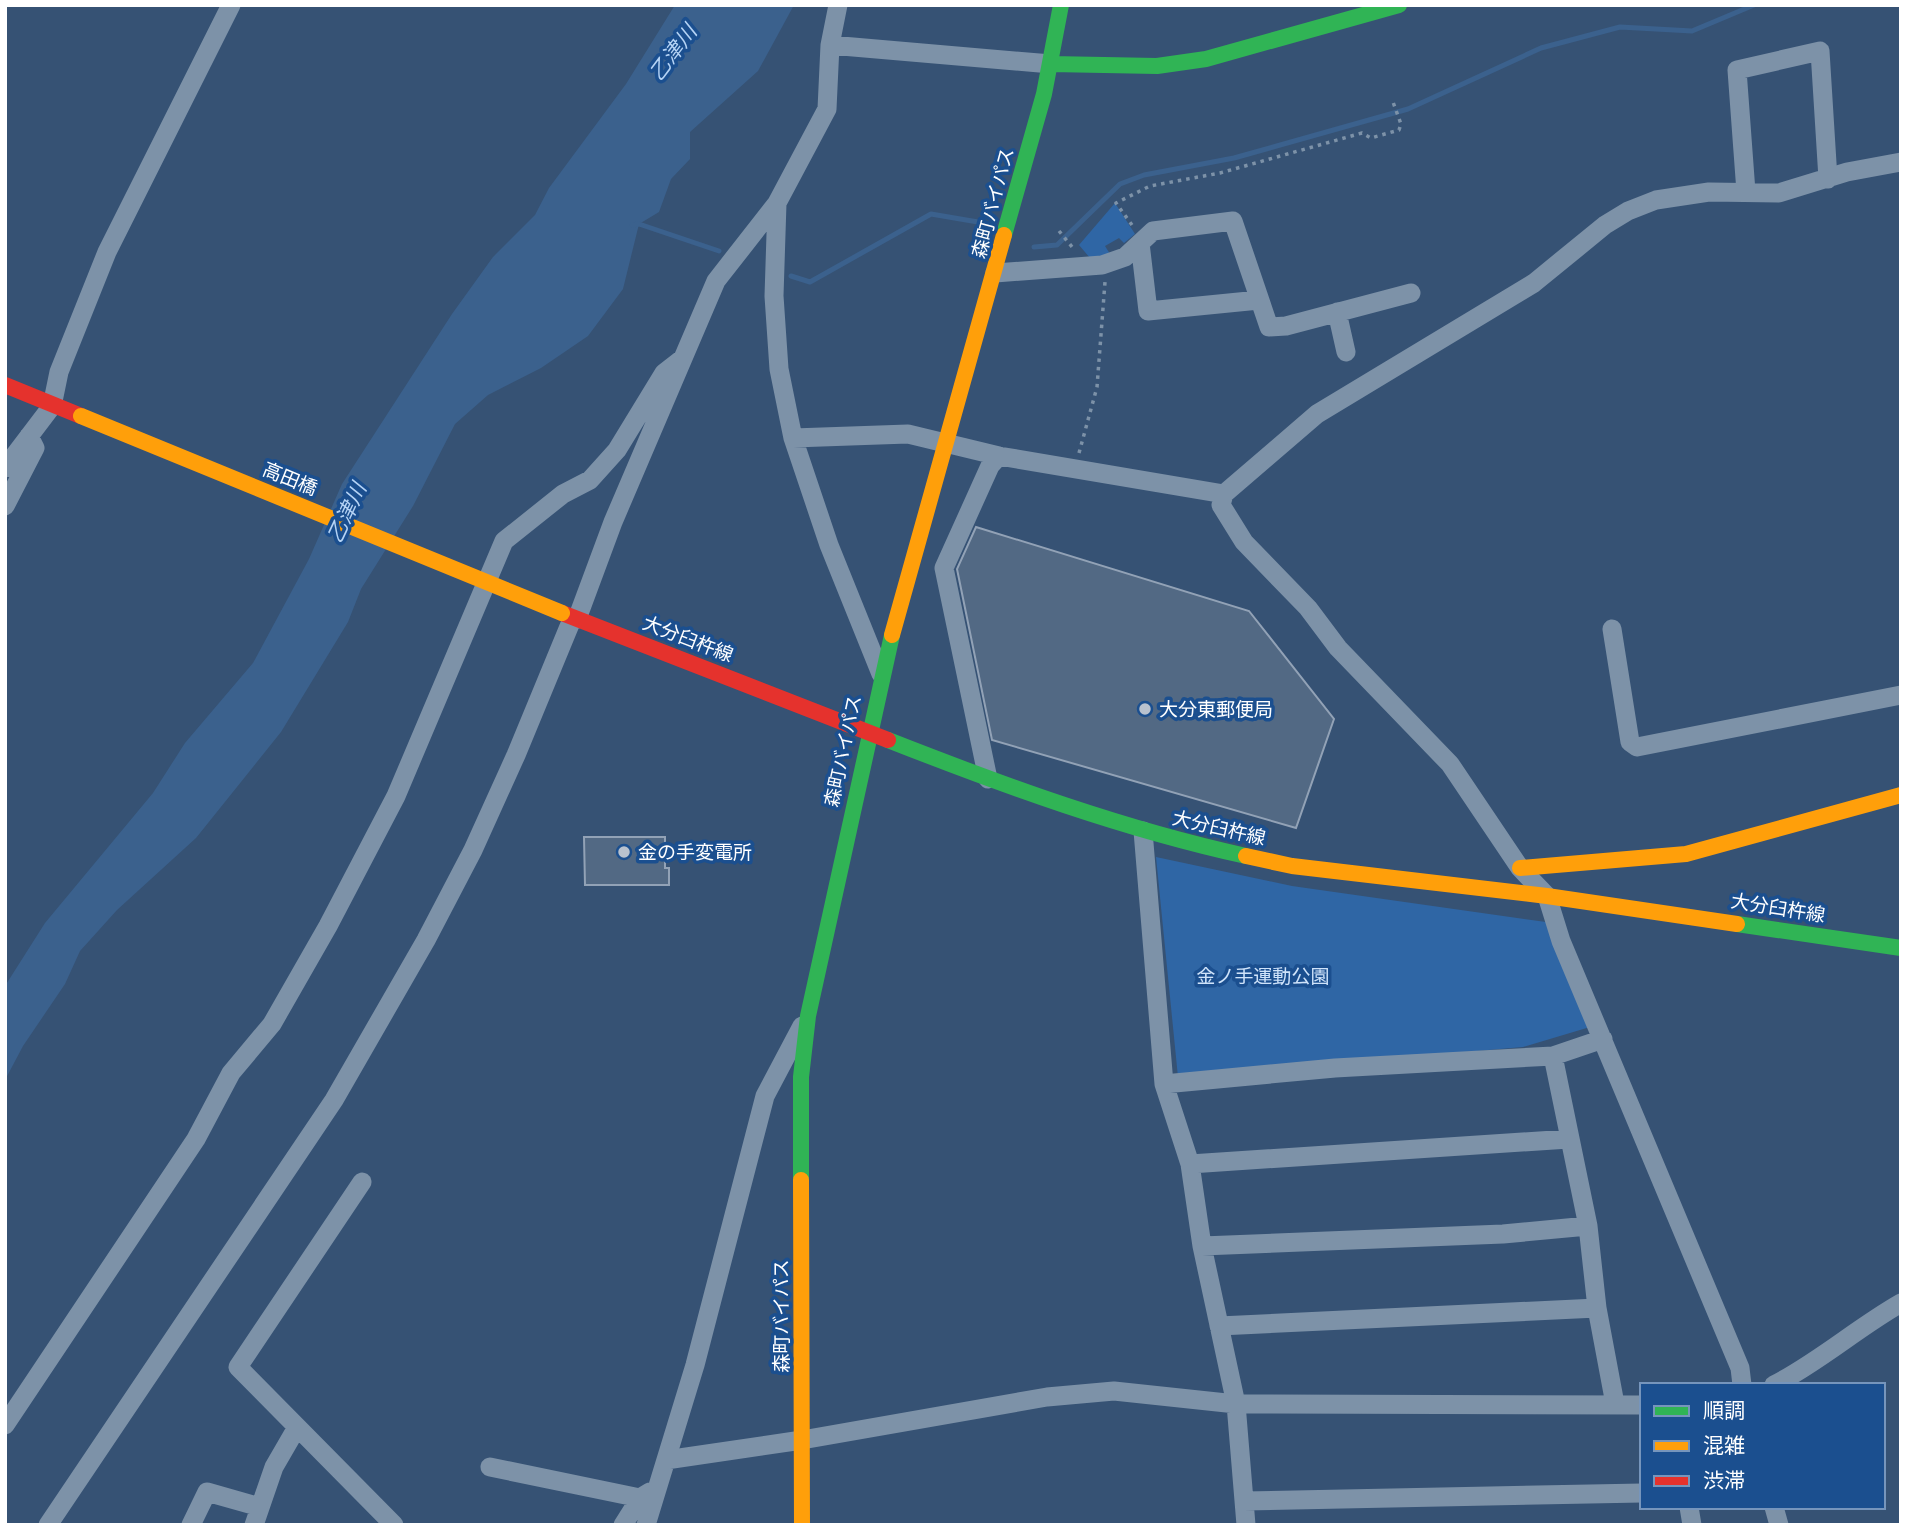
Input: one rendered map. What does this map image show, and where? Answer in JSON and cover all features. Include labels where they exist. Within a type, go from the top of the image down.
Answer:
[{"type":"main road","name":"森町バイパス","points":[[802,1525],[801,1077],[808,1016],[881,674],[995,273],[1051,64],[1061,5]]},
{"type":"main road","points":[[1051,64],[1157,66],[1206,59],[1312,22],[1399,5]]},
{"type":"main road","points":[[5,385],[52,405]]},
{"type":"main road","name":"高田橋","points":[[52,405],[570,616]]},
{"type":"main road","name":"大分臼杵線","points":[[570,616],[988,779],[1143,831],[1292,866],[1547,896],[1901,948]]},
{"type":"main road","points":[[1520,868],[1686,854],[1901,795]]},
{"type":"street","points":[[5,468],[52,405],[60,372],[107,252],[231,5]]},
{"type":"street","points":[[48,1525],[334,1100],[426,940],[516,755],[570,616],[716,281],[778,203],[827,109],[830,45],[838,5]]},
{"type":"street","points":[[830,45],[1051,64]]},
{"type":"street","points":[[1746,192],[1737,70],[1820,51],[1828,179]]},
{"type":"street","points":[[1742,1383],[1740,1368],[1561,941],[1547,896],[1520,868],[1450,764],[1338,648],[1308,608],[1244,542],[1221,505],[1224,494],[1317,414],[1534,283],[1605,225],[1628,211],[1656,200],[1709,192],[1779,193],[1847,172],[1901,162]]},
{"type":"street","points":[[778,203],[774,296],[779,369],[793,438],[829,545],[881,674]]},
{"type":"street","points":[[995,273],[1102,265],[1125,257],[1153,231],[1233,221],[1269,327],[1411,293]]},
{"type":"street","points":[[1139,243],[1148,312],[1259,300]]},
{"type":"street","points":[[1337,312],[1346,352]]},
{"type":"street","points":[[5,1424],[195,1139],[231,1073],[272,1024],[328,926],[397,796],[503,541],[563,494],[590,480],[617,450],[664,373],[682,359]]},
{"type":"street","points":[[793,438],[908,434],[999,456],[1224,494]]},
{"type":"street","points":[[5,506],[35,448],[29,436]]},
{"type":"street","points":[[988,779],[944,568],[990,466],[999,456]]},
{"type":"street","points":[[1612,629],[1630,742],[1637,747],[1901,695]]},
{"type":"street","points":[[1143,831],[1164,1084],[1189,1164],[1202,1246],[1236,1404],[1246,1525]]},
{"type":"street","points":[[623,1525],[648,1493],[666,1460],[695,1365],[765,1096],[808,1016]]},
{"type":"street","points":[[1164,1084],[1335,1068],[1553,1056],[1603,1039]]},
{"type":"street","points":[[1553,1056],[1588,1226],[1597,1308],[1615,1404]]},
{"type":"street","points":[[1189,1164],[1569,1139]]},
{"type":"street","points":[[362,1182],[238,1367],[296,1429],[394,1525]]},
{"type":"street","points":[[1202,1246],[1503,1234],[1588,1226]]},
{"type":"street","points":[[1778,1383],[1808,1368],[1869,1321],[1901,1303]]},
{"type":"street","points":[[1219,1326],[1597,1308]]},
{"type":"street","points":[[666,1460],[802,1440],[1047,1397],[1101,1392],[1236,1404],[1640,1405]]},
{"type":"street","points":[[191,1525],[207,1492],[257,1516],[274,1467],[296,1429]]},
{"type":"street","points":[[490,1466],[648,1493]]},
{"type":"street","points":[[646,1525],[648,1493]]},
{"type":"street","points":[[1244,1501],[1640,1493]]},
{"type":"path","points":[[1139,243],[1136,233],[1116,203],[1140,189],[1220,173],[1362,133],[1371,138],[1399,130],[1400,120],[1393,103]]},
{"type":"path","points":[[1059,231],[1075,251]]},
{"type":"path","points":[[1075,469],[1097,387],[1106,282],[1101,274]]},
{"type":"green space","points":[[1115,203],[1135,234],[1124,243],[1119,238],[1105,246],[1110,254],[1090,258],[1079,245]]},
{"type":"green space","name":"金ノ手運動公園","points":[[1156,857],[1292,886],[1546,922],[1590,1027],[1523,1047],[1178,1077]]},
{"type":"water","name":"乙津川","points":[[675,5],[794,5],[758,71],[690,132],[690,159],[671,179],[659,212],[639,224],[623,289],[588,336],[541,368],[488,395],[455,424],[413,506],[361,589],[348,622],[281,732],[196,838],[117,910],[80,951],[65,984],[23,1046],[5,1080],[5,986],[45,923],[153,793],[185,743],[253,663],[309,559],[342,484],[452,314],[493,257],[535,215],[549,188],[626,84]]},
{"type":"building","points":[[976,527],[1249,611],[1334,719],[1296,828],[992,740],[957,569]]},
{"type":"building","name":"金の手変電所","points":[[584,837],[665,837],[665,868],[669,868],[669,885],[585,885]]},
{"type":"waterway","points":[[1034,247],[1057,245],[1120,184],[1144,175],[1234,158],[1408,109],[1541,48],[1620,27],[1692,31],[1754,5]]},
{"type":"waterway","points":[[791,276],[810,282],[931,214],[978,222]]},
{"type":"waterway","points":[[632,225],[639,224],[719,251]]},
{"type":"traffic: fast","points":[[1004,235],[1044,94],[1061,5]]},
{"type":"traffic: fast","points":[[1051,64],[1157,66],[1206,59],[1399,5]]},
{"type":"traffic: fast","points":[[801,1180],[801,1077],[808,1016],[892,635]]},
{"type":"traffic: fast","points":[[888,740],[976,774],[1110,820],[1246,856]]},
{"type":"traffic: fast","points":[[1737,924],[1901,948]]},
{"type":"traffic: slow","points":[[892,635],[1004,235]]},
{"type":"traffic: slow","points":[[81,416],[562,613]]},
{"type":"traffic: slow","points":[[1520,868],[1686,854],[1901,795]]},
{"type":"traffic: slow","points":[[1246,856],[1292,866],[1547,896],[1737,924]]},
{"type":"traffic: slow","points":[[801,1180],[802,1525]]},
{"type":"traffic: jam","points":[[5,385],[81,416]]},
{"type":"traffic: jam","points":[[562,613],[888,740]]},
{"type":"place","name":"大分東郵便局","points":[[1145,709]]},
{"type":"place","name":"金の手変電所","points":[[624,852]]}]
